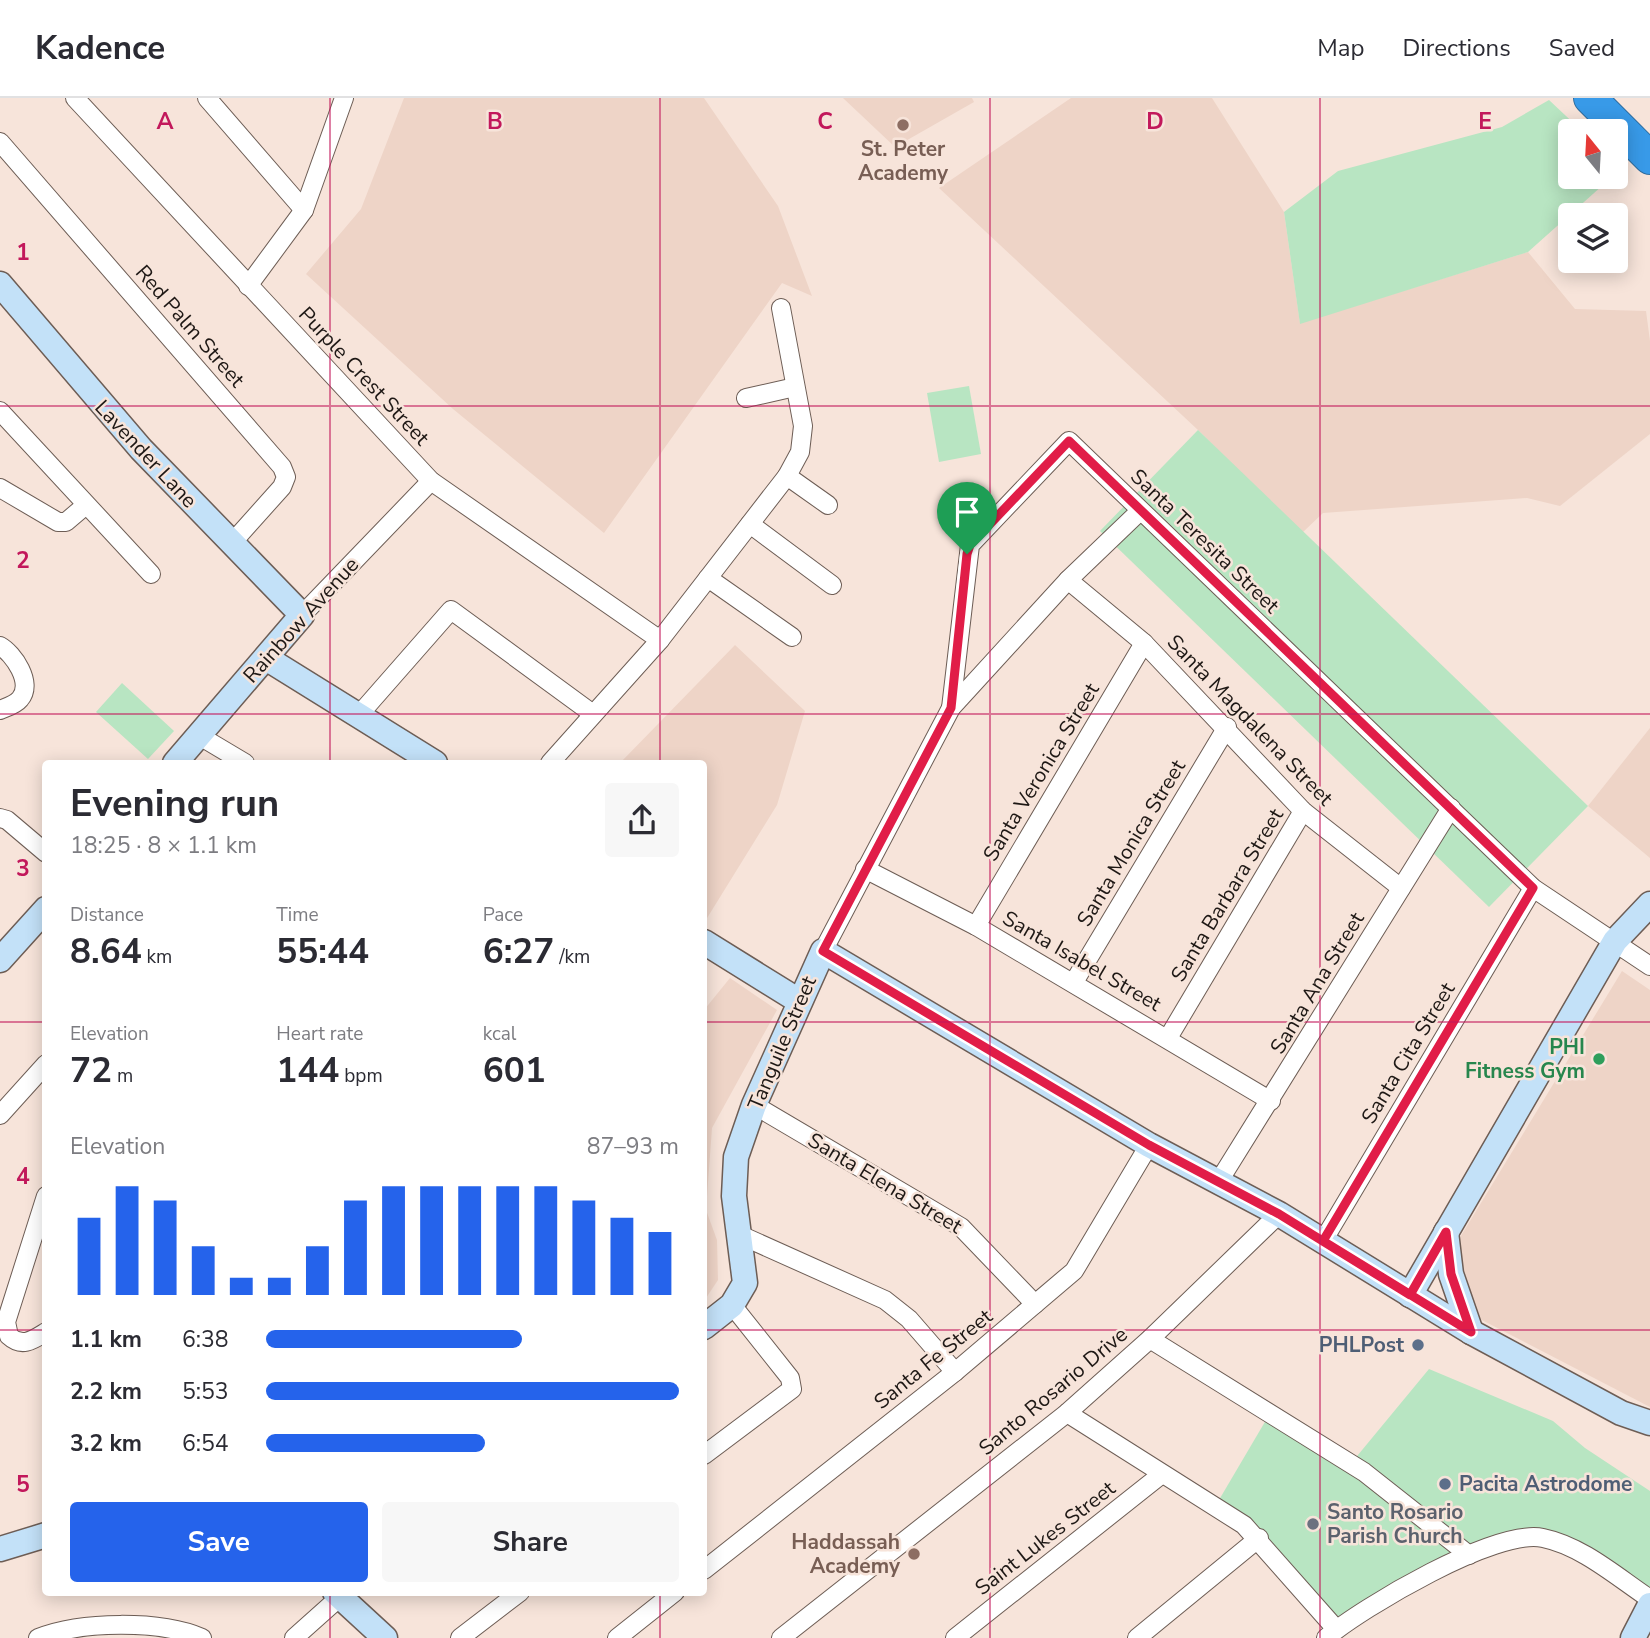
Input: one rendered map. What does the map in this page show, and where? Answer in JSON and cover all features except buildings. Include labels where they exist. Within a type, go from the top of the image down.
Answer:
[{"type":"highway","points":[[1590,98],[1650,158]]},
{"type":"street","name":"Purple Crest Street","points":[[75,98],[431,481],[660,640]]},
{"type":"street","points":[[207,98],[304,210]]},
{"type":"street","points":[[248,286],[304,210],[344,98]]},
{"type":"street","name":"Red Palm Street","points":[[0,142],[282,467],[286,477],[282,487],[231,544]]},
{"type":"street","name":"Lavender Lane","points":[[0,284],[86,388],[231,544],[302,615]]},
{"type":"street","points":[[553,760],[660,640],[787,476],[800,453],[803,426],[781,308]]},
{"type":"street","points":[[746,398],[795,387]]},
{"type":"street","points":[[0,411],[151,574]]},
{"type":"street","name":"Santa Teresita Street","points":[[951,708],[970,545],[1067,441],[1533,888],[1650,966]]},
{"type":"street","points":[[787,476],[828,505]]},
{"type":"street","name":"Rainbow Avenue","points":[[177,760],[302,615],[431,481]]},
{"type":"street","points":[[0,488],[58,522],[66,522],[86,505]]},
{"type":"street","name":"Tanguile Street","points":[[707,1325],[732,1305],[745,1283],[744,1258],[738,1234],[734,1196],[736,1157],[754,1105],[799,1001],[865,869],[951,708],[1068,580],[1140,511]]},
{"type":"street","points":[[750,524],[832,585]]},
{"type":"street","points":[[708,578],[792,636]]},
{"type":"street","name":"Santa Magdalena Street","points":[[1068,580],[1144,643],[1227,727],[1303,811],[1401,888]]},
{"type":"street","points":[[358,716],[451,610],[593,714]]},
{"type":"street","name":"Santa Veronica Street","points":[[976,926],[1144,643]]},
{"type":"street","points":[[0,646],[15,657],[24,691],[20,699],[0,710]]},
{"type":"street","points":[[266,659],[430,760]]},
{"type":"street","name":"Santa Monica Street","points":[[1074,982],[1227,727]]},
{"type":"street","points":[[198,735],[240,760]]},
{"type":"street","name":"Santa Ana Street","points":[[1219,1181],[1451,808]]},
{"type":"street","name":"Santa Barbara Street","points":[[1168,1038],[1303,811]]},
{"type":"street","points":[[0,818],[8,820],[42,850]]},
{"type":"street","name":"Santa Isabel Street","points":[[865,869],[976,926],[1271,1101]]},
{"type":"street","name":"Santa Cita Street","points":[[1323,1241],[1533,888]]},
{"type":"street","points":[[1410,1295],[1615,941],[1650,904]]},
{"type":"street","points":[[0,960],[42,913]]},
{"type":"street","points":[[707,944],[799,1001]]},
{"type":"street","points":[[823,951],[1149,1145],[1279,1214],[1471,1332],[1621,1413],[1650,1423]]},
{"type":"street","points":[[0,1115],[42,1068]]},
{"type":"street","name":"Santa Elena Street","points":[[754,1105],[961,1227],[1035,1304]]},
{"type":"street","name":"Santa Fe Street","points":[[707,1568],[955,1372],[1074,1271],[1149,1145]]},
{"type":"street","points":[[42,1209],[6,1322],[9,1336],[15,1341],[28,1343],[42,1334]]},
{"type":"street","points":[[1150,1339],[1279,1214]]},
{"type":"street","points":[[1446,1232],[1451,1274],[1471,1332]]},
{"type":"street","points":[[738,1234],[885,1300],[909,1319],[955,1372]]},
{"type":"street","points":[[707,1453],[792,1388],[790,1378],[732,1305]]},
{"type":"street","name":"Santo Rosario Drive","points":[[781,1638],[1068,1413],[1150,1339],[1364,1472],[1469,1555]]},
{"type":"street","points":[[1068,1413],[1244,1525],[1259,1538],[1331,1634],[1389,1595],[1469,1555],[1506,1542],[1540,1537],[1584,1555],[1650,1599]]},
{"type":"street","name":"Saint Lukes Street","points":[[956,1638],[1162,1474]]},
{"type":"street","points":[[0,1549],[42,1536]]},
{"type":"street","points":[[1137,1638],[1259,1538]]},
{"type":"street","points":[[293,1638],[339,1596]]},
{"type":"street","points":[[343,1596],[385,1638]]},
{"type":"street","points":[[460,1638],[515,1596]]},
{"type":"street","points":[[617,1638],[670,1596]]},
{"type":"street","points":[[1633,1638],[1650,1605]]},
{"type":"street","points":[[38,1638],[110,1625],[180,1629],[202,1638]]},
{"type":"shaded area","points":[[404,98],[704,98],[778,206],[812,296],[782,283],[604,533],[453,409],[306,274],[361,209]]},
{"type":"shaded area","name":"St. Peter Academy","points":[[843,98],[972,98],[974,102],[895,147]]},
{"type":"shaded area","points":[[1071,98],[1212,98],[1284,212],[1300,323],[1528,252],[1575,309],[1646,311],[1650,341],[1650,434],[1560,506],[1527,498],[1323,513],[1302,533],[1198,430],[939,188]]},
{"type":"shaded area","points":[[735,645],[805,711],[777,805],[707,918],[707,760],[623,760]]},
{"type":"shaded area","points":[[1650,728],[1650,858],[1588,806]]},
{"type":"shaded area","points":[[1622,971],[1650,990],[1650,1407],[1478,1318],[1456,1244]]},
{"type":"shaded area","points":[[730,978],[777,1010],[712,1128],[707,1196],[707,1006]]},
{"type":"shaded area","points":[[707,1213],[717,1240],[718,1280],[707,1296]]},
{"type":"green space","points":[[1549,100],[1569,119],[1558,119],[1558,189],[1599,189],[1583,203],[1558,203],[1558,225],[1528,252],[1300,324],[1284,212],[1338,171],[1502,127]]},
{"type":"green space","points":[[969,386],[981,454],[939,462],[927,393]]},
{"type":"green space","points":[[1198,430],[1588,806],[1489,907],[1100,531]]},
{"type":"green space","points":[[122,683],[174,731],[148,759],[96,712]]},
{"type":"green space","points":[[1429,1369],[1553,1421],[1585,1448],[1650,1491],[1650,1596],[1539,1535],[1469,1555],[1353,1461]]},
{"type":"green space","points":[[1269,1415],[1464,1554],[1336,1620],[1216,1505]]},
{"type":"place","name":"St. Peter Academy","points":[[903,125]]},
{"type":"place","name":"PHI Fitness Gym","points":[[1599,1059]]},
{"type":"place","name":"PHLPost","points":[[1418,1345]]},
{"type":"place","name":"Pacita Astrodome","points":[[1445,1484]]},
{"type":"place","name":"Santo Rosario Parish Church","points":[[1313,1524]]},
{"type":"place","name":"Haddassah Academy","points":[[914,1554]]},
{"type":"route","points":[[967,554],[951,708],[823,951],[1149,1145],[1279,1214],[1410,1295],[1446,1232],[1451,1274],[1471,1332],[1410,1295],[1323,1241],[1533,888],[1069,441],[970,545],[967,554]]}]
